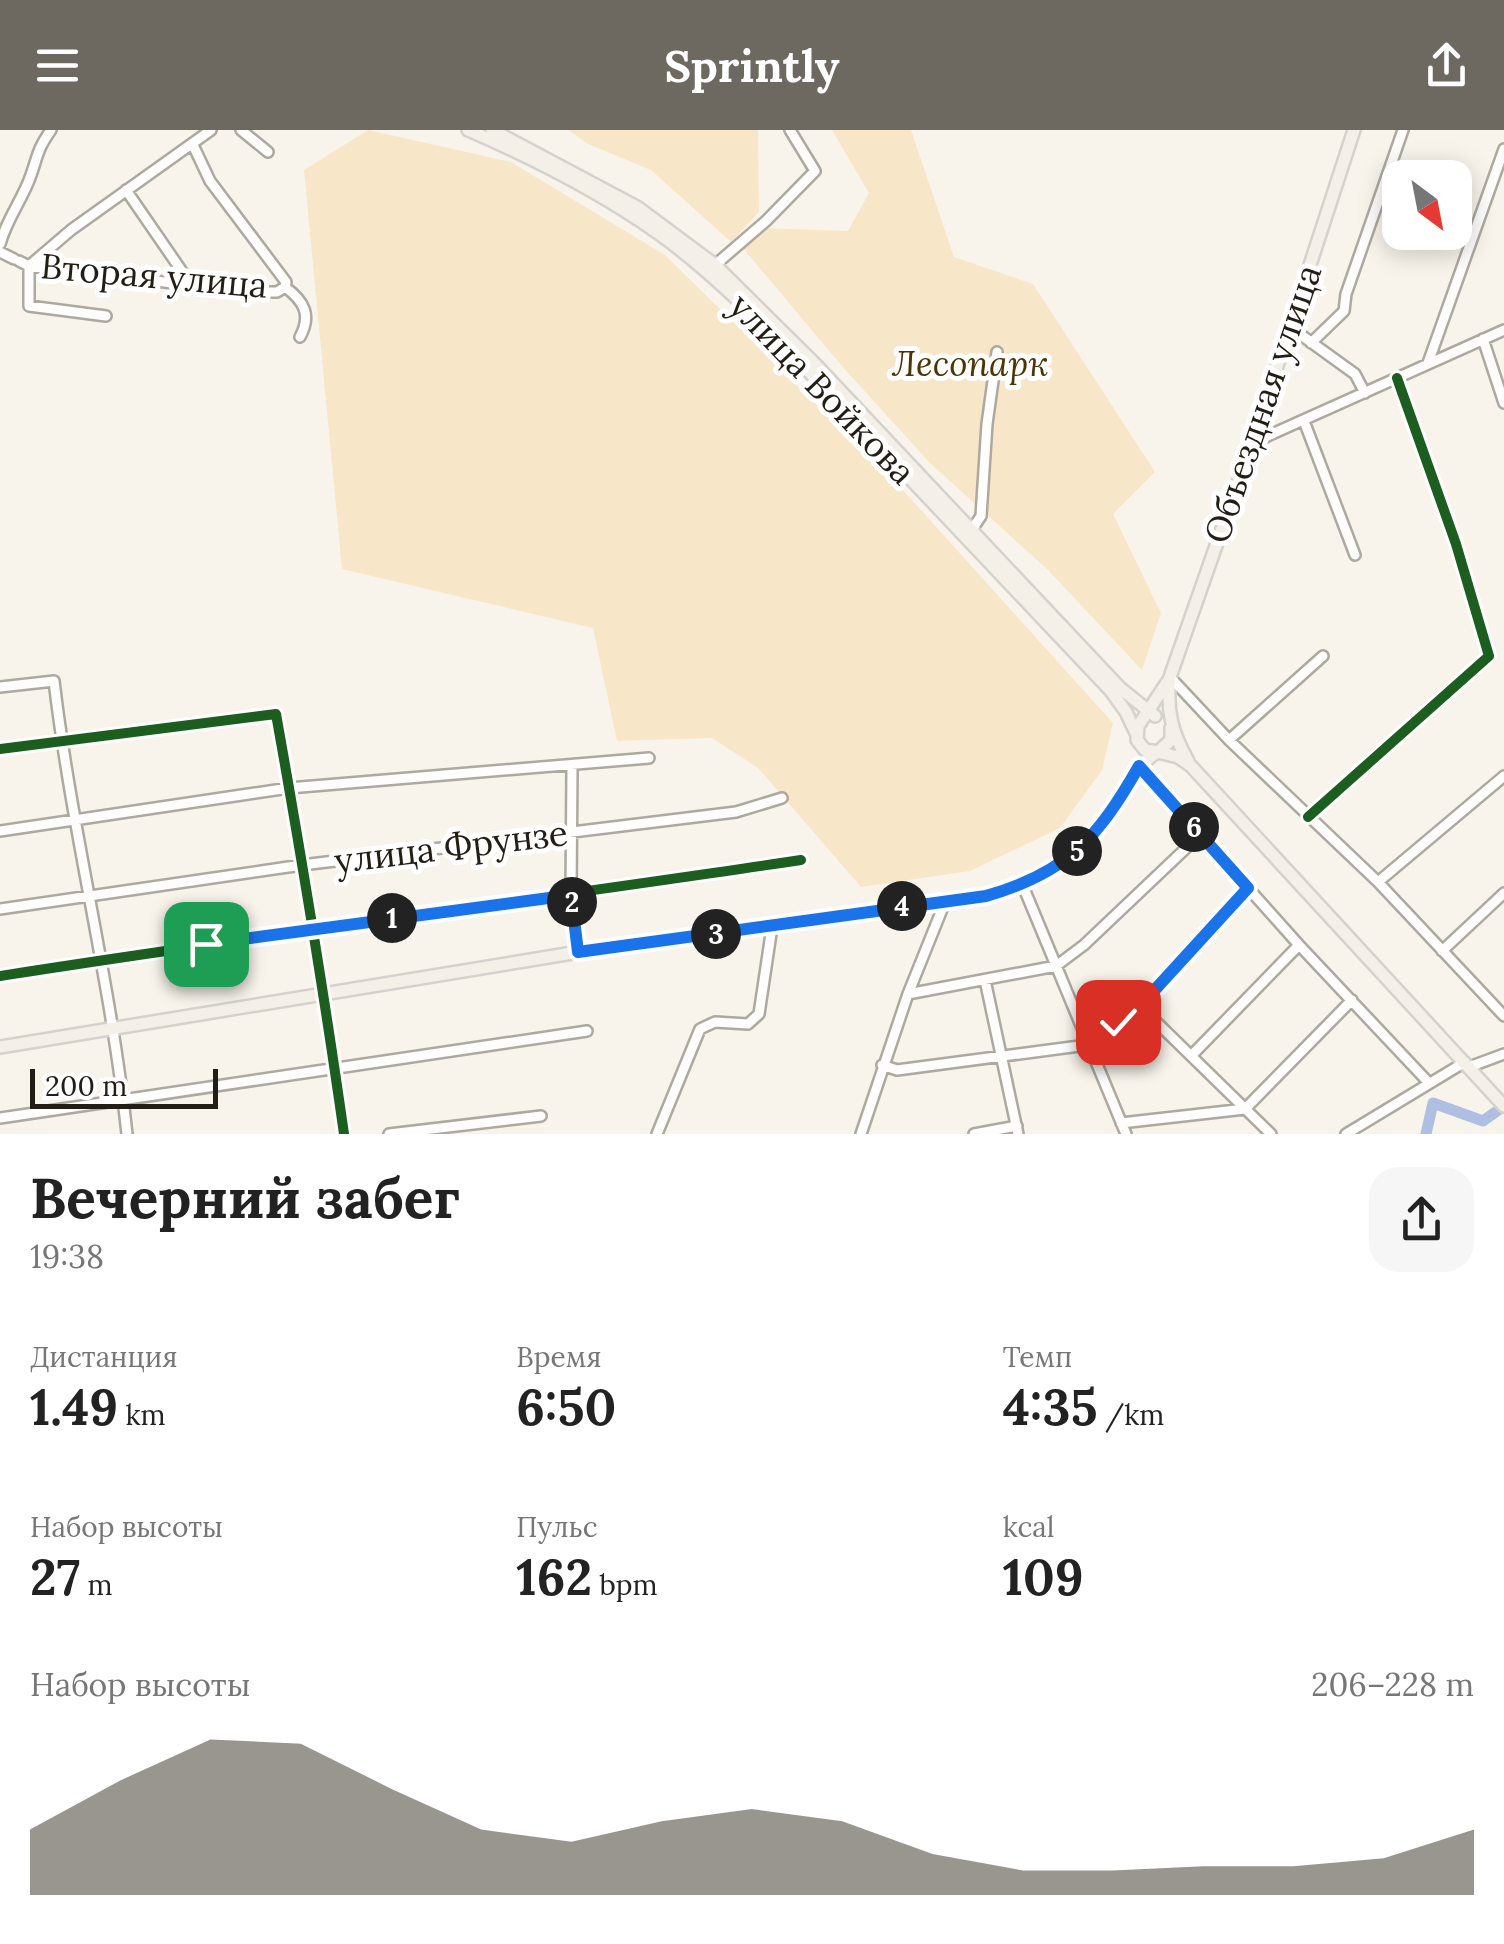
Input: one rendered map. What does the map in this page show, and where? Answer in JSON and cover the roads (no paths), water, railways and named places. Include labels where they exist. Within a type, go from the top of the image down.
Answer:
[{"type":"main road","name":"улица Войкова","points":[[468,130],[613,204],[708,272],[810,372],[1099,678],[1126,712],[1136,737]]},
{"type":"main road","name":"улица Войкова","points":[[492,130],[638,207],[715,265],[816,365],[1148,715]]},
{"type":"main road","name":"Объездная улица","points":[[1170,678],[1354,130]]},
{"type":"main road","points":[[1139,766],[1136,737],[1170,678]]},
{"type":"main road","points":[[0,1047],[578,952],[945,902],[1023,886],[1073,854],[1113,812],[1139,766],[1171,740],[1170,678]]},
{"type":"main road","points":[[1148,715],[1168,723],[1191,766],[1501,1103]]},
{"type":"main road","points":[[1136,737],[1145,750],[1168,753],[1191,766]]},
{"type":"street","points":[[0,244],[5,224],[31,174],[35,154],[51,130]]},
{"type":"street","points":[[21,262],[211,130]]},
{"type":"street","points":[[242,130],[268,152]]},
{"type":"street","points":[[715,265],[815,171],[790,130]]},
{"type":"street","points":[[1311,343],[1344,311],[1346,294],[1403,130]]},
{"type":"street","points":[[192,146],[210,181],[285,284],[300,298],[306,312],[306,325],[300,337]]},
{"type":"street","points":[[1427,364],[1504,149]]},
{"type":"street","points":[[126,190],[192,286]]},
{"type":"street","points":[[0,252],[21,262]]},
{"type":"street","points":[[21,262],[30,306],[106,316]]},
{"type":"street","name":"Вторая улица","points":[[21,262],[249,292],[277,292],[285,284]]},
{"type":"street","points":[[1290,327],[1354,374],[1365,394]]},
{"type":"street","points":[[1252,443],[1504,330]]},
{"type":"street","points":[[1483,339],[1504,403]]},
{"type":"street","points":[[971,531],[981,516],[986,424],[996,352]]},
{"type":"street","points":[[1308,817],[1489,656],[1456,544],[1397,378]]},
{"type":"street","points":[[1304,421],[1355,555]]},
{"type":"street","points":[[1229,740],[1323,656]]},
{"type":"street","points":[[1170,678],[1378,882],[1504,1016]]},
{"type":"street","points":[[0,688],[54,681],[61,741],[102,960],[127,1134]]},
{"type":"street","points":[[0,749],[276,714],[310,928],[326,993],[344,1134]]},
{"type":"street","points":[[0,831],[289,788],[649,758]]},
{"type":"street","points":[[1139,766],[1429,1084]]},
{"type":"street","points":[[572,767],[571,895],[578,952]]},
{"type":"street","points":[[1378,882],[1504,776]]},
{"type":"street","name":"улица Фрунзе","points":[[0,910],[302,864],[736,812],[782,798]]},
{"type":"street","points":[[908,994],[1056,966],[1084,945],[1201,834]]},
{"type":"street","points":[[0,976],[310,928],[571,895],[801,860]]},
{"type":"street","points":[[1023,886],[1126,1134]]},
{"type":"street","points":[[882,1066],[897,1070],[1085,1041],[1140,1006],[1248,888]]},
{"type":"street","points":[[1442,952],[1504,893]]},
{"type":"street","points":[[861,1134],[908,994],[945,902]]},
{"type":"street","points":[[657,1134],[700,1029],[716,1022],[748,1024],[759,1014],[772,926]]},
{"type":"street","points":[[1192,1055],[1299,945]]},
{"type":"street","points":[[974,1134],[1018,1130],[984,980]]},
{"type":"street","points":[[1122,1123],[1245,1109],[1352,1000]]},
{"type":"street","points":[[1140,1006],[1271,1134]]},
{"type":"street","points":[[0,1118],[588,1031]]},
{"type":"street","points":[[1346,1134],[1467,1064],[1504,1054]]},
{"type":"street","points":[[388,1134],[541,1116]]},
{"type":"waterway","points":[[1426,1134],[1433,1103],[1483,1121],[1504,1106]]},
{"type":"park label","name":"Лесопарк","points":[[970,364]]}]
